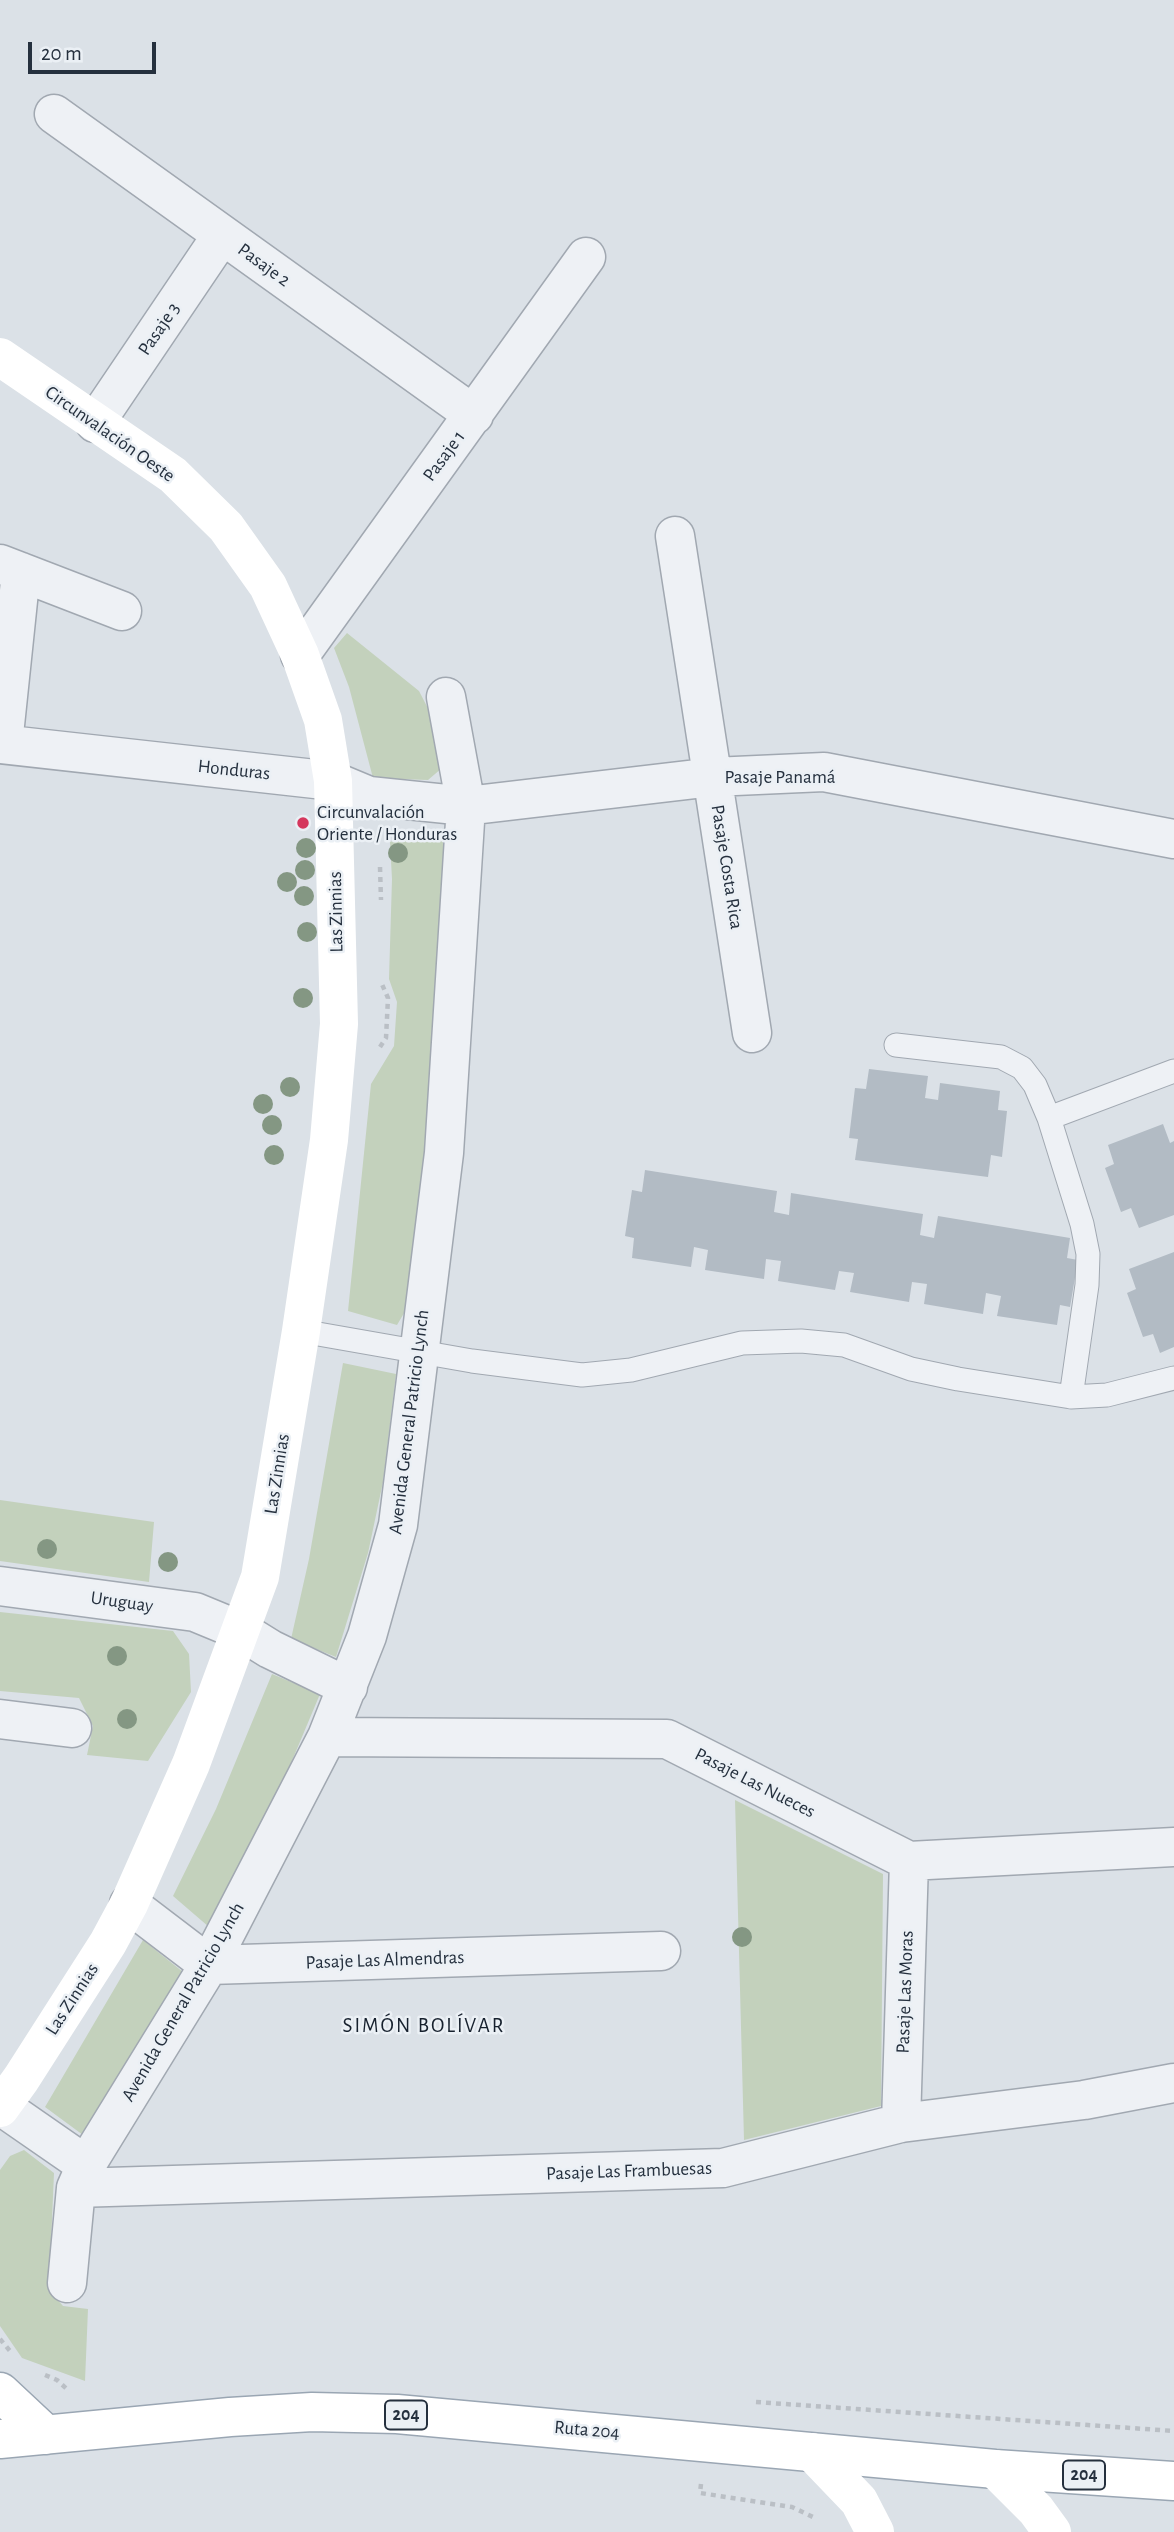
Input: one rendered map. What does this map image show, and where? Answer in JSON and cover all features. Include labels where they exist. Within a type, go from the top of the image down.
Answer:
[{"type":"street","name":"Pasaje 2","points":[[54,114],[474,415]]},
{"type":"street","name":"Pasaje 3","points":[[95,423],[222,235]]},
{"type":"street","name":"Pasaje 1","points":[[300,655],[586,257]]},
{"type":"street","name":"Circunvalación Oeste","points":[[0,357],[173,475],[226,527],[268,586],[300,655],[324,720],[333,781]]},
{"type":"street","name":"Pasaje Costa Rica","points":[[676,536],[752,1033]]},
{"type":"street","points":[[1,744],[11,568],[122,611]]},
{"type":"street","name":"Avenida General Patricio Lynch","points":[[67,2283],[81,2176],[209,1965],[327,1737],[367,1636],[398,1525],[444,1153],[466,806],[446,697]]},
{"type":"street","name":"Honduras","points":[[1,744],[333,781],[369,796],[466,806]]},
{"type":"street","name":"Pasaje Panamá","points":[[466,806],[713,777],[824,772],[1174,839]]},
{"type":"street","name":"Las Zinnias","points":[[1,2107],[108,1943],[129,1904],[191,1764],[260,1577],[301,1331],[329,1140],[338,1024],[333,781]]},
{"type":"street","name":"Uruguay","points":[[0,1586],[195,1612],[241,1631],[270,1649],[348,1687]]},
{"type":"street","points":[[0,1719],[72,1728]]},
{"type":"street","name":"Pasaje Las Nueces","points":[[327,1737],[667,1739],[909,1861],[1174,1847]]},
{"type":"street","name":"Pasaje Las Moras","points":[[901,2123],[909,1861]]},
{"type":"street","points":[[129,1904],[209,1965]]},
{"type":"street","name":"Pasaje Las Almendras","points":[[209,1965],[661,1951]]},
{"type":"street","name":"Pasaje Las Frambuesas","points":[[81,2176],[723,2168],[901,2123],[1084,2100],[1174,2083]]},
{"type":"street","points":[[1,2107],[81,2176]]},
{"type":"street","points":[[0,2392],[46,2435]]},
{"type":"street","name":"Ruta 204","points":[[0,2439],[257,2415],[312,2412],[397,2414],[995,2469],[1174,2481]]},
{"type":"street","points":[[812,2452],[859,2501],[875,2532]]},
{"type":"street","points":[[995,2469],[1036,2510],[1052,2532]]},
{"type":"lane","points":[[896,1045],[1001,1057],[1022,1068],[1034,1085],[1049,1118],[1082,1224],[1088,1255],[1087,1285],[1071,1397]]},
{"type":"lane","points":[[1049,1118],[1174,1071]]},
{"type":"lane","points":[[301,1331],[418,1352],[582,1375],[631,1370],[742,1343],[801,1341],[844,1345],[911,1369],[958,1380],[1071,1397],[1107,1395],[1174,1378]]},
{"type":"path","points":[[369,796],[377,829],[380,908]]},
{"type":"path","points":[[374,1056],[386,1038],[388,998],[379,977]]},
{"type":"green space","points":[[347,633],[419,691],[435,722],[442,768],[428,780],[373,778],[349,687],[334,648]]},
{"type":"green space","points":[[410,835],[441,839],[453,860],[410,1303],[397,1325],[348,1311],[371,1084],[394,1046],[397,1002],[389,979],[392,879],[390,842]]},
{"type":"green space","points":[[343,1363],[396,1374],[383,1482],[368,1553],[336,1657],[291,1639],[309,1559]]},
{"type":"green space","points":[[0,1500],[154,1522],[149,1582],[0,1561]]},
{"type":"green space","points":[[0,1612],[173,1631],[189,1654],[191,1692],[148,1761],[87,1755],[93,1726],[79,1698],[0,1691]]},
{"type":"green space","points":[[272,1674],[320,1694],[286,1775],[209,1927],[173,1896],[216,1809]]},
{"type":"green space","points":[[735,1800],[883,1874],[881,2106],[744,2140]]},
{"type":"green space","points":[[143,1940],[183,1972],[83,2135],[45,2107]]},
{"type":"green space","points":[[24,2150],[54,2173],[49,2290],[63,2306],[88,2309],[85,2381],[22,2358],[0,2326],[0,2170],[10,2156]]},
{"type":"building","points":[[869,1069],[928,1076],[925,1098],[938,1100],[940,1083],[1000,1091],[998,1110],[1007,1111],[1002,1157],[991,1155],[988,1177],[855,1160],[858,1139],[849,1138],[855,1088],[866,1089]]},
{"type":"building","points":[[1163,1124],[1170,1143],[1174,1141],[1174,1215],[1139,1228],[1131,1208],[1121,1212],[1105,1168],[1114,1164],[1108,1145]]},
{"type":"building","points":[[645,1170],[777,1191],[774,1212],[789,1215],[791,1193],[923,1214],[920,1235],[934,1238],[938,1216],[1070,1238],[1067,1258],[1078,1260],[1070,1307],[1060,1305],[1057,1325],[997,1316],[1001,1296],[986,1293],[983,1314],[924,1304],[927,1284],[912,1282],[909,1302],[850,1292],[854,1273],[839,1271],[835,1290],[778,1281],[781,1261],[766,1259],[764,1279],[705,1270],[708,1250],[694,1247],[691,1267],[632,1258],[634,1238],[625,1236],[632,1190],[642,1192]]},
{"type":"building","points":[[1174,1252],[1174,1347],[1160,1353],[1153,1334],[1143,1337],[1127,1293],[1136,1289],[1129,1269]]},
{"type":"place","name":"Circunvalación Oriente / Honduras","points":[[303,823]]},
{"type":"district","name":"SIMÓN BOLÍVAR","points":[[424,2026]]}]
